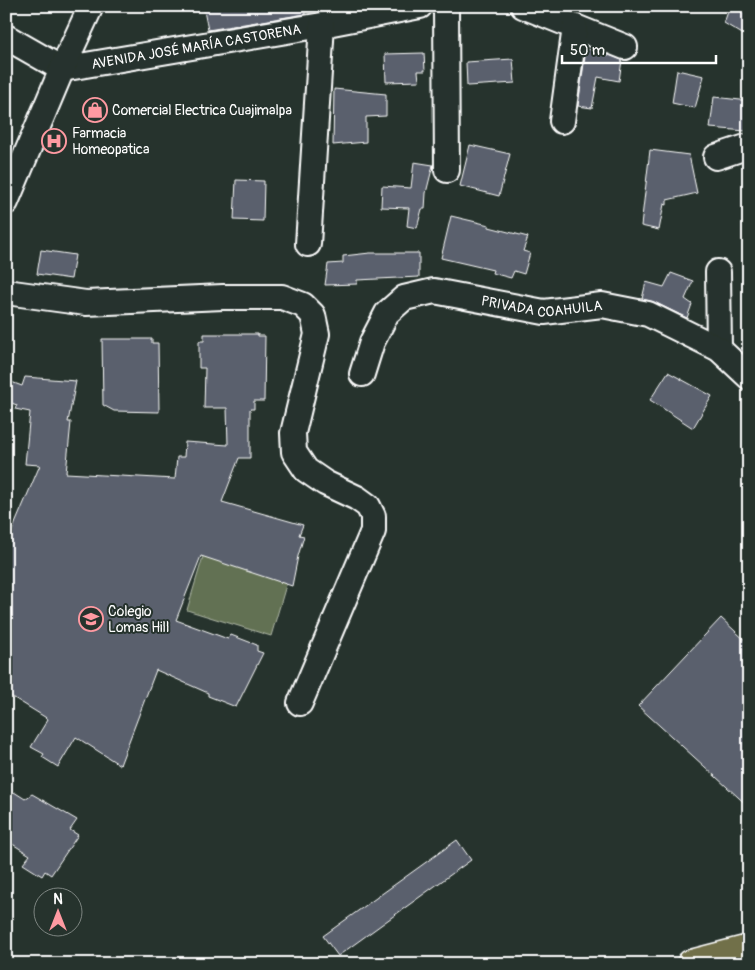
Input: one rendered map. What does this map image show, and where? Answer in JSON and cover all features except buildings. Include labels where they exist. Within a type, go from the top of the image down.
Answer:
[{"type":"main road","points":[[690,964],[749,949]]},
{"type":"street","points":[[6,202],[62,69],[91,6]]},
{"type":"street","name":"AVENIDA JOSÉ MARÍA CASTORENA","points":[[62,69],[322,25],[420,6]]},
{"type":"street","points":[[446,6],[447,170]]},
{"type":"street","points":[[523,6],[625,47]]},
{"type":"street","points":[[308,244],[322,25]]},
{"type":"street","points":[[562,121],[575,27]]},
{"type":"street","points":[[6,37],[62,69]]},
{"type":"street","points":[[716,157],[749,146]]},
{"type":"street","points":[[718,272],[719,349]]},
{"type":"street","name":"PRIVADA COAHUILA","points":[[362,374],[372,342],[387,313],[404,298],[434,291],[544,312],[602,305],[648,314],[719,349],[749,377]]},
{"type":"street","points":[[6,292],[86,303],[223,297],[282,297],[303,305],[313,315],[317,334],[293,432],[294,452],[306,470],[325,483],[357,498],[368,506],[373,516],[373,531],[300,704]]},
{"type":"green space","points":[[205,550],[289,575],[271,636],[187,610]]},
{"type":"place","name":"Comercial Electrica Cuajimalpa","points":[[95,110]]},
{"type":"place","name":"Farmacia Homeopatica","points":[[54,141]]},
{"type":"place","name":"Colegio Lomas Hill","points":[[91,619]]}]
